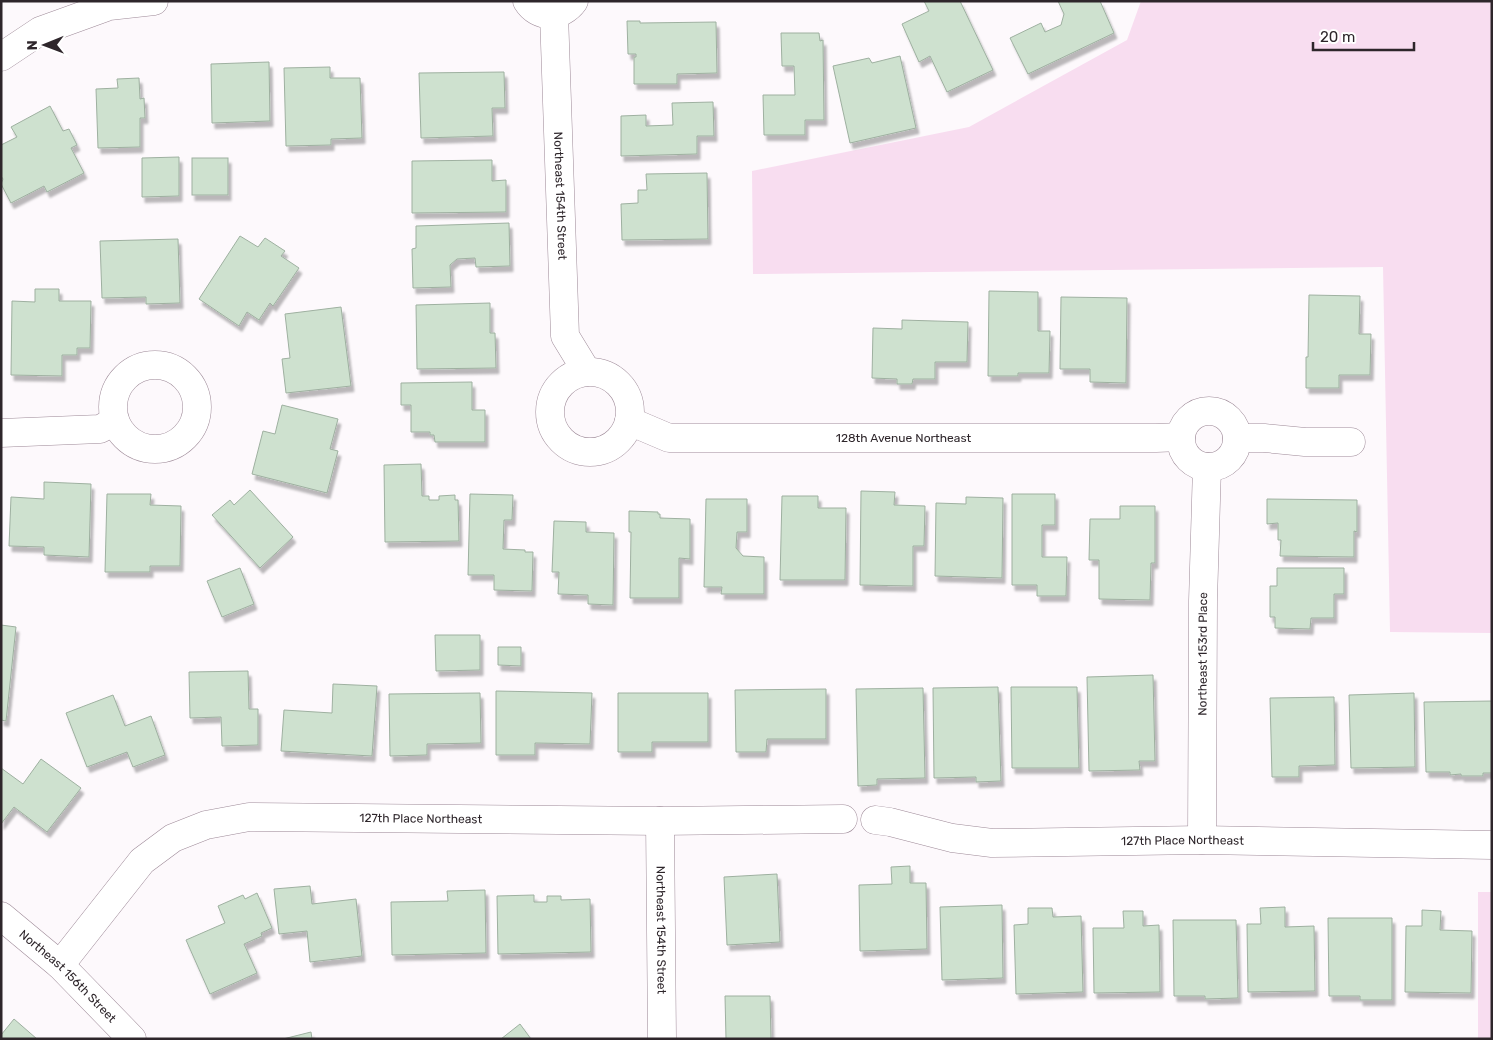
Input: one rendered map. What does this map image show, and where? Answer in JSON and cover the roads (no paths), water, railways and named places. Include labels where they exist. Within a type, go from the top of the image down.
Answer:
[{"type":"street","points":[[1,57],[40,31],[109,6],[121,3],[154,1]]},
{"type":"street","points":[[527,1],[536,10],[544,14],[564,8]]},
{"type":"street","name":"Northeast 154th Street","points":[[564,8],[565,336],[587,372]]},
{"type":"street","points":[[587,372],[596,372],[609,377],[620,385],[628,397],[631,411],[624,434],[614,444],[602,451],[588,453],[570,448],[560,439],[552,427],[550,413],[554,394],[562,383],[574,375],[587,372]]},
{"type":"street","points":[[1207,410],[1222,414],[1230,420],[1235,428],[1237,438],[1232,454],[1225,462],[1216,466],[1206,467],[1194,462],[1186,455],[1182,447],[1181,437],[1183,426],[1189,419],[1197,413],[1207,410]]},
{"type":"street","points":[[1,433],[100,429],[116,421]]},
{"type":"street","name":"128th Avenue Northeast","points":[[629,421],[668,438],[1181,437]]},
{"type":"street","points":[[1237,438],[1305,442],[1351,442]]},
{"type":"street","name":"Northeast 153rd Place","points":[[1202,840],[1203,602],[1206,467]]},
{"type":"street","name":"127th Place Northeast","points":[[60,965],[142,861],[173,838],[206,825],[249,817],[660,821],[843,819]]},
{"type":"street","name":"127th Place Northeast","points":[[875,820],[952,838],[992,843],[1202,840],[1492,845]]},
{"type":"street","name":"Northeast 154th Street","points":[[660,821],[662,1039]]},
{"type":"street","name":"Northeast 156th Street","points":[[1,916],[60,965],[132,1039]]}]
